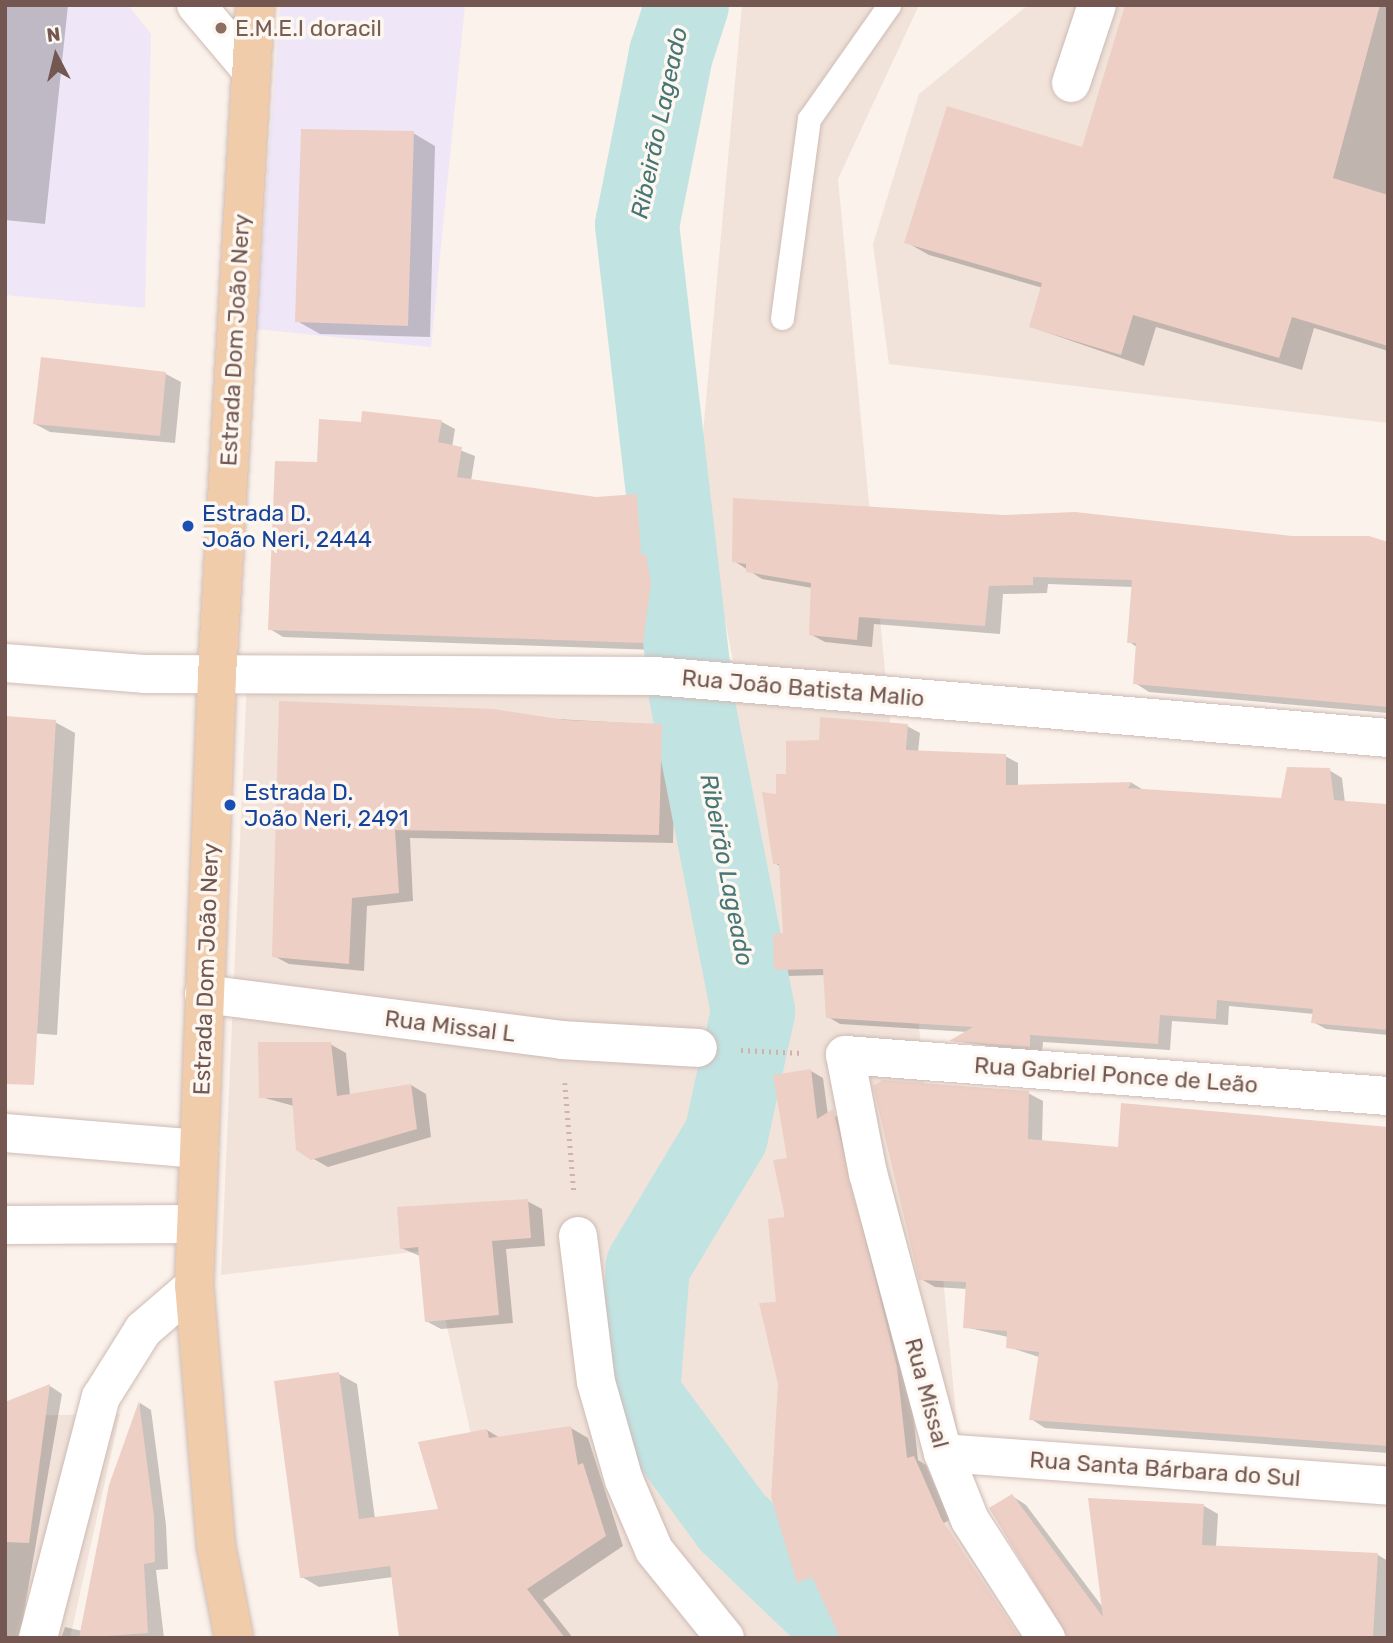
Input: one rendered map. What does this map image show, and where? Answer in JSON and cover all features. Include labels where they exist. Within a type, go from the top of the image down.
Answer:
[{"type":"main road","name":"Estrada Dom João Nery","points":[[234,1638],[216,1546],[194,1286],[218,675],[256,5]]},
{"type":"street","points":[[196,5],[251,70]]},
{"type":"street","points":[[1071,83],[1097,5]]},
{"type":"street","name":"Rua João Batista Malio","points":[[5,663],[218,675],[655,676],[1388,738]]},
{"type":"street","name":"Rua Missal L","points":[[204,994],[561,1040],[698,1048]]},
{"type":"street","name":"Rua Gabriel Ponce de Leão","points":[[837,1055],[1388,1096]]},
{"type":"street","name":"Rua Missal","points":[[837,1055],[943,1453],[970,1520],[1046,1638]]},
{"type":"street","points":[[5,1133],[199,1149]]},
{"type":"street","points":[[5,1225],[195,1224]]},
{"type":"street","points":[[578,1236],[596,1382],[624,1479],[654,1550],[725,1638]]},
{"type":"street","points":[[38,1638],[101,1397],[143,1330],[194,1286]]},
{"type":"street","name":"Rua Santa Bárbara do Sul","points":[[943,1453],[1388,1486]]},
{"type":"lane","points":[[782,318],[809,119],[889,5]]},
{"type":"path","points":[[698,1048],[837,1055]]},
{"type":"path","points":[[564,1070],[578,1236]]},
{"type":"shaded area","points":[[5,5],[128,5],[151,34],[145,308],[5,295]]},
{"type":"shaded area","points":[[280,5],[465,5],[431,347],[256,329]]},
{"type":"shaded area","points":[[742,5],[919,5],[838,179],[963,1487],[1066,1638],[536,1638],[503,1579],[430,1250],[221,1275],[248,657],[733,660],[698,488]]},
{"type":"shaded area","points":[[1028,5],[1388,5],[1388,423],[889,364],[873,244],[919,94]]},
{"type":"shaded area","points":[[120,1414],[70,1638],[5,1638],[5,1416]]},
{"type":"building","points":[[1125,5],[1380,5],[1333,178],[1388,195],[1388,346],[1292,317],[1279,358],[1133,315],[1121,355],[1029,327],[1042,283],[904,243],[947,106],[1082,147]]},
{"type":"building","points":[[301,129],[414,131],[408,326],[295,322]]},
{"type":"building","points":[[41,357],[166,372],[160,436],[33,424]]},
{"type":"building","points":[[362,411],[442,420],[438,442],[462,447],[457,477],[596,497],[637,494],[641,555],[646,554],[651,583],[643,643],[268,630],[275,461],[317,462],[319,419],[361,422]]},
{"type":"building","points":[[733,498],[1003,515],[1075,512],[1292,536],[1369,536],[1388,542],[1388,707],[1133,684],[1136,643],[1127,643],[1132,580],[1033,577],[1033,585],[989,586],[985,626],[859,617],[857,640],[809,635],[811,583],[746,572],[746,564],[732,562]]},
{"type":"building","points":[[279,701],[493,709],[565,720],[662,724],[659,835],[395,830],[399,893],[352,898],[349,964],[272,957]]},
{"type":"building","points":[[5,716],[56,720],[34,1085],[5,1084]]},
{"type":"building","points":[[820,717],[908,724],[906,750],[1006,754],[1006,785],[1132,782],[1128,788],[1281,798],[1287,767],[1330,768],[1334,800],[1386,804],[1388,1030],[1311,1023],[1313,1009],[1217,1000],[1216,1019],[1160,1015],[1158,1044],[1030,1035],[1030,1047],[949,1041],[973,1027],[826,1018],[823,969],[774,970],[773,934],[783,933],[779,864],[773,864],[762,792],[776,794],[776,774],[786,774],[786,741],[819,740]]},
{"type":"building","points":[[258,1042],[331,1042],[337,1096],[411,1084],[417,1129],[311,1160],[296,1150],[292,1098],[259,1098]]},
{"type":"building","points":[[811,1069],[817,1119],[833,1109],[897,1367],[907,1458],[914,1456],[942,1520],[1020,1638],[840,1638],[812,1577],[797,1583],[771,1497],[778,1384],[759,1303],[776,1302],[768,1219],[785,1217],[773,1160],[787,1158],[773,1075]]},
{"type":"building","points":[[883,1080],[1029,1091],[1028,1139],[1118,1147],[1121,1103],[1388,1127],[1388,1446],[1029,1420],[1039,1352],[1006,1348],[1007,1331],[963,1328],[966,1282],[919,1280],[873,1086]]},
{"type":"building","points":[[528,1199],[531,1238],[492,1241],[499,1315],[425,1322],[418,1247],[400,1249],[397,1207]]},
{"type":"building","points":[[339,1372],[359,1519],[438,1509],[418,1442],[487,1429],[489,1438],[571,1426],[578,1465],[583,1463],[606,1536],[527,1589],[565,1638],[399,1638],[390,1566],[300,1578],[274,1381]]},
{"type":"building","points":[[50,1384],[29,1543],[5,1542],[5,1402]]},
{"type":"building","points":[[139,1401],[154,1517],[155,1562],[144,1564],[148,1633],[79,1638],[109,1485]]},
{"type":"building","points":[[1012,1494],[1103,1617],[1088,1498],[1204,1504],[1202,1545],[1378,1553],[1373,1638],[1068,1638],[989,1508]]},
{"type":"waterway","name":"Ribeirão Lageado","points":[[687,5],[671,54],[637,225],[691,695],[753,1012],[726,1136],[648,1266],[638,1394],[732,1522],[853,1638]]},
{"type":"place","name":"E.M.E.I doracil","points":[[221,28]]},
{"type":"place","name":"Estrada D. João Neri, 2444","points":[[188,526]]},
{"type":"place","name":"Estrada D. João Neri, 2491","points":[[230,805]]}]
